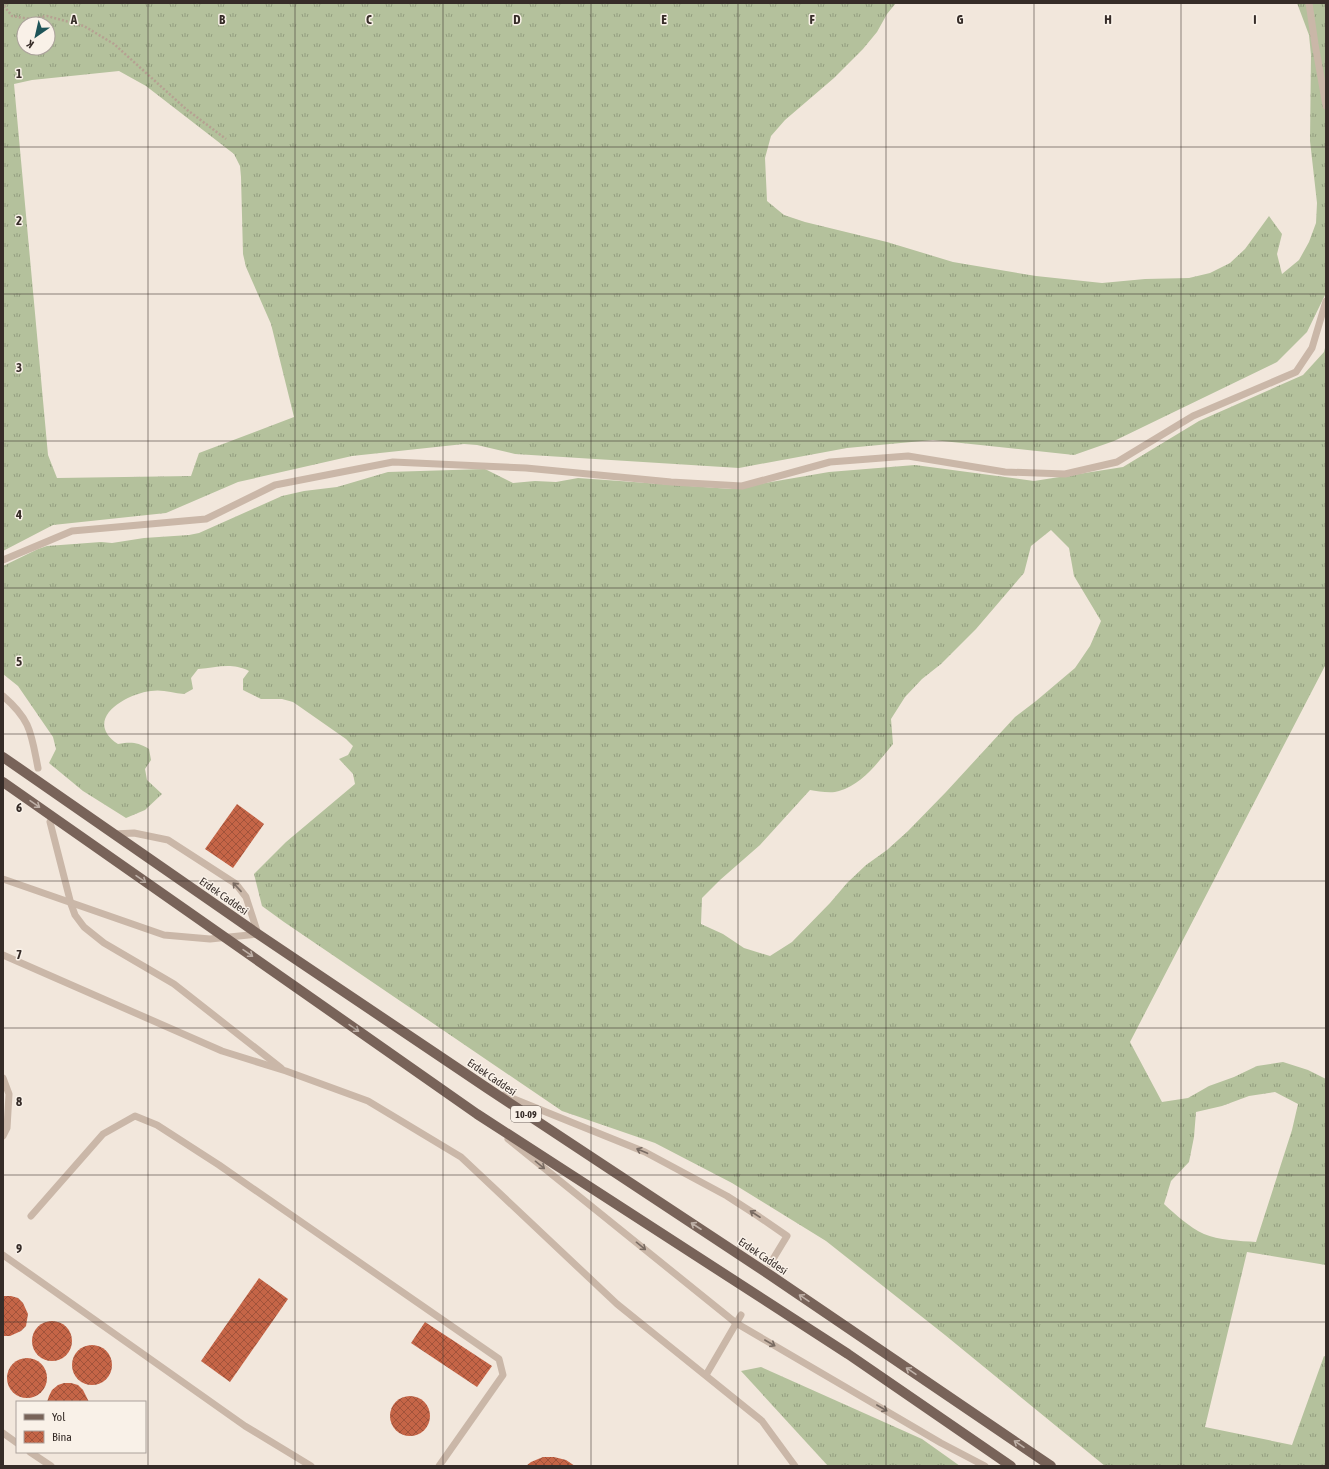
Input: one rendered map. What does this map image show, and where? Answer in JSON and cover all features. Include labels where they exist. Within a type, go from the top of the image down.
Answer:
[{"type":"main road","name":"Erdek Caddesi","points":[[3,757],[258,934],[487,1088],[770,1275],[1051,1466]]},
{"type":"main road","name":"10-09","points":[[3,782],[477,1114],[848,1354],[1011,1466]]},
{"type":"lane","points":[[1309,3],[1326,106]]},
{"type":"lane","points":[[3,560],[72,531],[206,519],[275,485],[393,462],[526,468],[671,482],[742,486],[830,462],[908,456],[1005,472],[1065,474],[1117,462],[1193,416],[1296,372],[1312,348],[1326,301]]},
{"type":"lane","points":[[3,696],[20,712],[26,722],[30,732],[38,768]]},
{"type":"lane","points":[[50,822],[71,904],[75,915],[84,927],[104,943],[174,984],[286,1072]]},
{"type":"lane","points":[[3,879],[164,936],[210,939],[258,934],[246,897],[236,884],[168,840],[134,833],[114,834]]},
{"type":"lane","points":[[3,955],[222,1051],[368,1101],[462,1157],[617,1304],[762,1421],[795,1466]]},
{"type":"lane","points":[[3,1078],[9,1094],[7,1128],[3,1136]]},
{"type":"lane","points":[[487,1088],[645,1152],[727,1196],[787,1236],[770,1264]]},
{"type":"lane","points":[[477,1114],[736,1323],[941,1443],[985,1466]]},
{"type":"lane","points":[[31,1216],[103,1134],[135,1116],[157,1125],[219,1165],[499,1359],[503,1375],[439,1466]]},
{"type":"lane","points":[[3,1255],[245,1426],[311,1466]]},
{"type":"lane","points":[[706,1375],[741,1315]]},
{"type":"lane","points":[[3,1434],[16,1442]]},
{"type":"lane","points":[[32,1453],[51,1466]]},
{"type":"path","points":[[7,3],[4,6],[12,16],[30,19],[48,16],[84,26],[114,44],[186,109],[226,139]]},
{"type":"green space","points":[[3,3],[896,3],[887,14],[877,32],[863,49],[834,78],[785,120],[771,136],[765,158],[767,201],[784,215],[805,222],[887,242],[953,262],[1036,276],[1102,283],[1145,279],[1189,278],[1210,273],[1230,263],[1245,249],[1269,216],[1282,234],[1277,254],[1282,274],[1299,260],[1309,242],[1316,223],[1317,203],[1310,141],[1311,55],[1309,35],[1297,3],[1326,3],[1326,293],[1307,332],[1277,362],[1114,441],[1074,455],[933,440],[847,448],[739,468],[515,454],[477,445],[464,444],[352,456],[238,482],[166,513],[53,525],[3,551]],"holes":[[[119,71],[146,86],[234,154],[240,166],[243,254],[246,267],[271,324],[294,417],[199,453],[191,476],[57,478],[48,455],[14,84],[32,80]]]},
{"type":"green space","points":[[1326,344],[1326,664],[1130,1042],[1162,1102],[1188,1098],[1209,1086],[1234,1077],[1257,1066],[1283,1062],[1308,1070],[1326,1079],[1326,1265],[1247,1252],[1205,1427],[1292,1445],[1324,1356],[1326,1357],[1326,1466],[1105,1466],[945,1335],[826,1241],[732,1183],[655,1143],[562,1111],[262,906],[254,874],[286,842],[355,784],[353,774],[339,759],[348,755],[353,746],[346,739],[293,702],[282,699],[261,699],[243,690],[243,679],[249,671],[230,666],[198,669],[191,678],[193,689],[184,694],[159,690],[141,693],[130,697],[111,710],[106,717],[104,726],[108,735],[118,744],[134,743],[149,749],[151,760],[145,769],[147,780],[162,794],[145,810],[126,818],[83,791],[49,763],[56,749],[53,737],[18,686],[3,674],[3,566],[47,546],[101,542],[112,543],[144,538],[199,533],[282,496],[304,491],[337,487],[388,472],[485,469],[513,483],[535,481],[556,482],[578,478],[731,489],[829,472],[915,465],[1034,481],[1123,467],[1199,421],[1303,375],[1324,352]],"holes":[[[1051,530],[1069,548],[1074,576],[1101,621],[1090,646],[1075,668],[1015,717],[908,831],[887,850],[866,865],[847,883],[830,903],[792,942],[770,956],[744,948],[723,934],[701,924],[702,898],[760,845],[810,790],[836,792],[848,788],[863,778],[876,765],[893,744],[891,719],[905,697],[922,679],[941,664],[976,629],[1024,573],[1031,546]],[[1275,1092],[1298,1104],[1292,1130],[1256,1242],[1222,1239],[1198,1231],[1164,1204],[1171,1181],[1189,1162],[1194,1137],[1196,1112],[1222,1106],[1249,1096]]]},
{"type":"green space","points":[[761,1367],[922,1439],[960,1466],[828,1466],[741,1371]]},
{"type":"building","points":[[237,804],[264,824],[233,868],[205,849]]},
{"type":"building","points":[[259,1278],[288,1299],[230,1382],[201,1361]]},
{"type":"building","points":[[3,1296],[18,1298],[23,1303],[28,1314],[26,1326],[21,1331],[10,1336],[3,1336]]},
{"type":"building","points":[[56,1321],[63,1324],[69,1330],[72,1341],[71,1349],[63,1358],[56,1361],[48,1361],[41,1358],[33,1349],[32,1337],[35,1330],[44,1322]]},
{"type":"building","points":[[425,1322],[492,1366],[477,1387],[411,1343]]},
{"type":"building","points":[[96,1345],[103,1348],[109,1354],[112,1365],[111,1373],[103,1382],[96,1385],[88,1385],[81,1382],[73,1373],[72,1361],[75,1354],[84,1346]]},
{"type":"building","points":[[31,1358],[38,1361],[44,1367],[47,1378],[46,1386],[38,1395],[31,1398],[23,1398],[16,1395],[8,1386],[7,1374],[10,1367],[19,1359]]},
{"type":"building","points":[[71,1383],[78,1385],[83,1390],[88,1401],[47,1401],[52,1390],[58,1385]]},
{"type":"building","points":[[414,1396],[421,1399],[427,1405],[430,1416],[429,1424],[421,1433],[414,1436],[406,1436],[399,1433],[391,1424],[390,1412],[393,1405],[402,1397]]},
{"type":"building","points":[[543,1457],[554,1457],[566,1460],[575,1466],[526,1466]]}]
